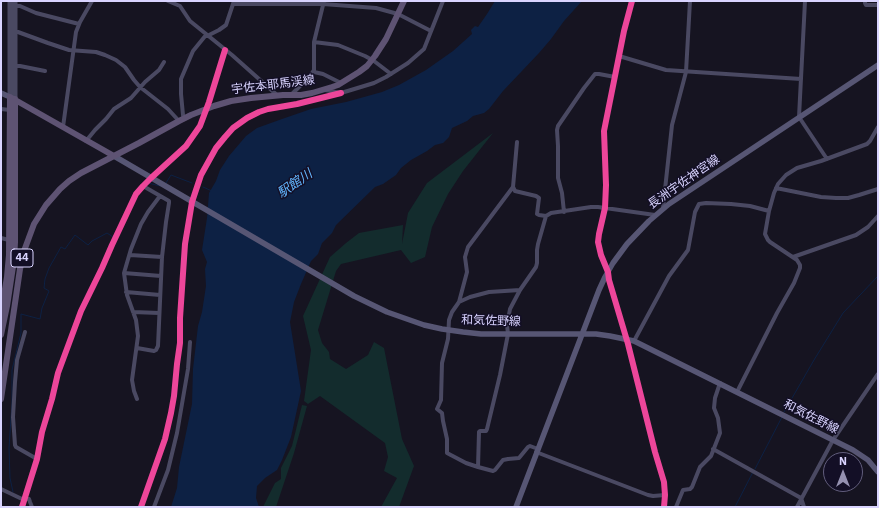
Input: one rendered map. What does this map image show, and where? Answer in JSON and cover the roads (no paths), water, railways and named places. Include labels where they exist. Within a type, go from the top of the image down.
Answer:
[{"type":"main road","name":"宇佐本耶馬渓線","points":[[1,399],[20,268],[26,245],[31,230],[37,219],[46,205],[60,189],[76,176],[182,120],[206,109],[231,101],[251,98],[307,94],[324,90],[341,83],[359,72],[372,60],[382,46],[404,1]]},
{"type":"main road","name":"長洲宇佐神宮線","points":[[516,507],[599,290],[613,263],[627,244],[641,228],[663,208],[878,65]]},
{"type":"main road","points":[[1,92],[114,156]]},
{"type":"main road","name":"44","points":[[1,313],[12,241],[10,110],[12,98]]},
{"type":"main road","name":"44","points":[[1,334],[11,283],[12,98]]},
{"type":"main road","name":"和気佐野線","points":[[114,156],[318,276],[387,312],[415,322],[449,330],[508,334],[602,334],[634,341],[833,440],[864,457],[878,472]]},
{"type":"main road","name":"44","points":[[12,241],[26,245]]},
{"type":"street","points":[[10,1],[12,98]]},
{"type":"street","points":[[63,127],[76,32],[92,1]]},
{"type":"street","points":[[168,1],[180,6],[190,21],[277,95]]},
{"type":"street","points":[[141,507],[165,438],[174,396],[180,343],[185,244],[193,203],[201,175],[216,148],[233,128],[240,122],[253,115],[268,109],[330,97],[374,83],[408,63],[424,49],[443,1]]},
{"type":"street","points":[[632,1],[619,56],[604,132],[606,185],[604,208],[598,242],[601,255],[608,272],[641,395],[651,439],[664,482],[664,507]]},
{"type":"street","points":[[663,208],[672,125],[686,72],[690,1]]},
{"type":"street","points":[[805,1],[799,117],[827,159]]},
{"type":"street","points":[[865,1],[866,5],[878,5]]},
{"type":"street","points":[[15,32],[68,50],[92,51],[116,60],[125,67],[140,87],[182,120],[183,115],[180,94],[182,74],[194,50],[206,35],[219,30],[226,25],[234,2],[323,2],[376,8],[398,14],[431,30]]},
{"type":"street","points":[[291,95],[314,72],[314,42],[323,2]]},
{"type":"street","points":[[12,98],[15,66],[15,4],[41,14],[79,24]]},
{"type":"street","points":[[314,42],[338,45],[372,60],[391,74]]},
{"type":"street","points":[[22,507],[37,460],[42,432],[58,373],[81,311],[136,194],[186,146],[200,126],[225,50]]},
{"type":"street","points":[[619,56],[658,69],[801,79]]},
{"type":"street","points":[[86,141],[114,109],[131,98],[145,82],[159,70],[164,62]]},
{"type":"street","points":[[15,66],[45,71]]},
{"type":"street","points":[[314,72],[341,83]]},
{"type":"street","points":[[564,212],[562,193],[558,178],[558,126],[595,74],[615,77]]},
{"type":"street","points":[[324,90],[341,93]]},
{"type":"street","points":[[1,109],[10,110]]},
{"type":"street","points":[[737,392],[799,271],[800,265],[797,260],[770,242],[766,237],[765,230],[776,188],[786,175],[797,168],[827,159],[867,144],[878,127]]},
{"type":"street","points":[[517,142],[513,187],[468,247],[465,257],[467,272],[459,302],[450,315],[449,330],[442,363],[441,400],[437,409],[442,413],[448,453],[466,463],[493,471],[503,460],[519,458],[530,446],[653,496],[665,495]]},
{"type":"street","points":[[137,348],[156,350],[157,348],[162,258],[169,201],[143,186]]},
{"type":"street","points":[[513,187],[515,191],[539,198],[537,214],[539,215],[546,216],[552,213],[591,207],[655,215]]},
{"type":"street","points":[[776,188],[836,198],[848,198],[878,189]]},
{"type":"street","points":[[137,399],[132,380],[137,348],[137,325],[127,298],[124,272],[141,224],[160,196]]},
{"type":"street","points":[[634,341],[669,276],[688,250],[695,212],[699,204],[731,204],[750,206],[769,211]]},
{"type":"street","points":[[478,467],[479,432],[486,431],[487,429],[500,376],[508,334],[507,325],[510,309],[520,290],[536,267],[538,244],[546,216]]},
{"type":"street","points":[[793,257],[856,235],[868,227],[878,216]]},
{"type":"street","points":[[1,238],[12,241]]},
{"type":"street","points":[[130,255],[162,258]]},
{"type":"street","points":[[124,272],[161,276]]},
{"type":"street","points":[[459,302],[470,296],[485,292],[520,290]]},
{"type":"street","points":[[126,292],[160,295]]},
{"type":"street","points":[[133,312],[159,313]]},
{"type":"street","points":[[25,332],[17,360],[15,382],[13,417],[15,445],[37,460]]},
{"type":"street","points":[[154,507],[168,470],[177,433],[188,369],[190,342]]},
{"type":"street","points":[[797,507],[833,440],[878,374]]},
{"type":"street","points":[[676,507],[683,490],[690,489],[692,487],[700,467],[709,459],[720,433],[718,418],[714,408],[715,398],[720,383]]},
{"type":"street","points":[[713,449],[802,498],[804,507]]},
{"type":"street","points":[[1,489],[21,498],[29,499],[32,507]]},
{"type":"water","name":"駅館川","points":[[495,1],[582,1],[539,53],[503,91],[489,109],[484,113],[473,116],[467,121],[452,128],[449,137],[443,143],[435,145],[411,160],[401,168],[396,175],[383,184],[375,187],[336,225],[332,233],[322,243],[318,254],[311,261],[301,284],[294,302],[290,322],[301,391],[291,437],[277,470],[265,478],[257,486],[256,498],[259,507],[171,507],[177,488],[179,467],[192,404],[193,369],[198,326],[206,286],[205,269],[207,262],[202,250],[209,193],[220,170],[229,156],[246,136],[257,128],[311,109],[346,102],[382,92],[399,85],[426,70],[453,51],[472,34],[471,30],[475,26],[478,27]]},
{"type":"waterway","points":[[166,183],[171,175],[192,183]]},
{"type":"waterway","points":[[148,183],[160,186]]},
{"type":"waterway","points":[[137,190],[143,184]]},
{"type":"waterway","points":[[203,187],[212,191]]},
{"type":"waterway","points":[[13,492],[10,478],[9,448],[12,403],[12,370],[21,333],[21,314],[40,319],[42,308],[49,291],[44,288],[45,279],[49,268],[61,247],[65,249],[75,235],[88,245],[92,241],[107,233],[113,237]]},
{"type":"waterway","points":[[784,412],[843,313],[878,276]]},
{"type":"waterway","points":[[755,469],[782,417]]},
{"type":"waterway","points":[[735,507],[753,472]]}]
